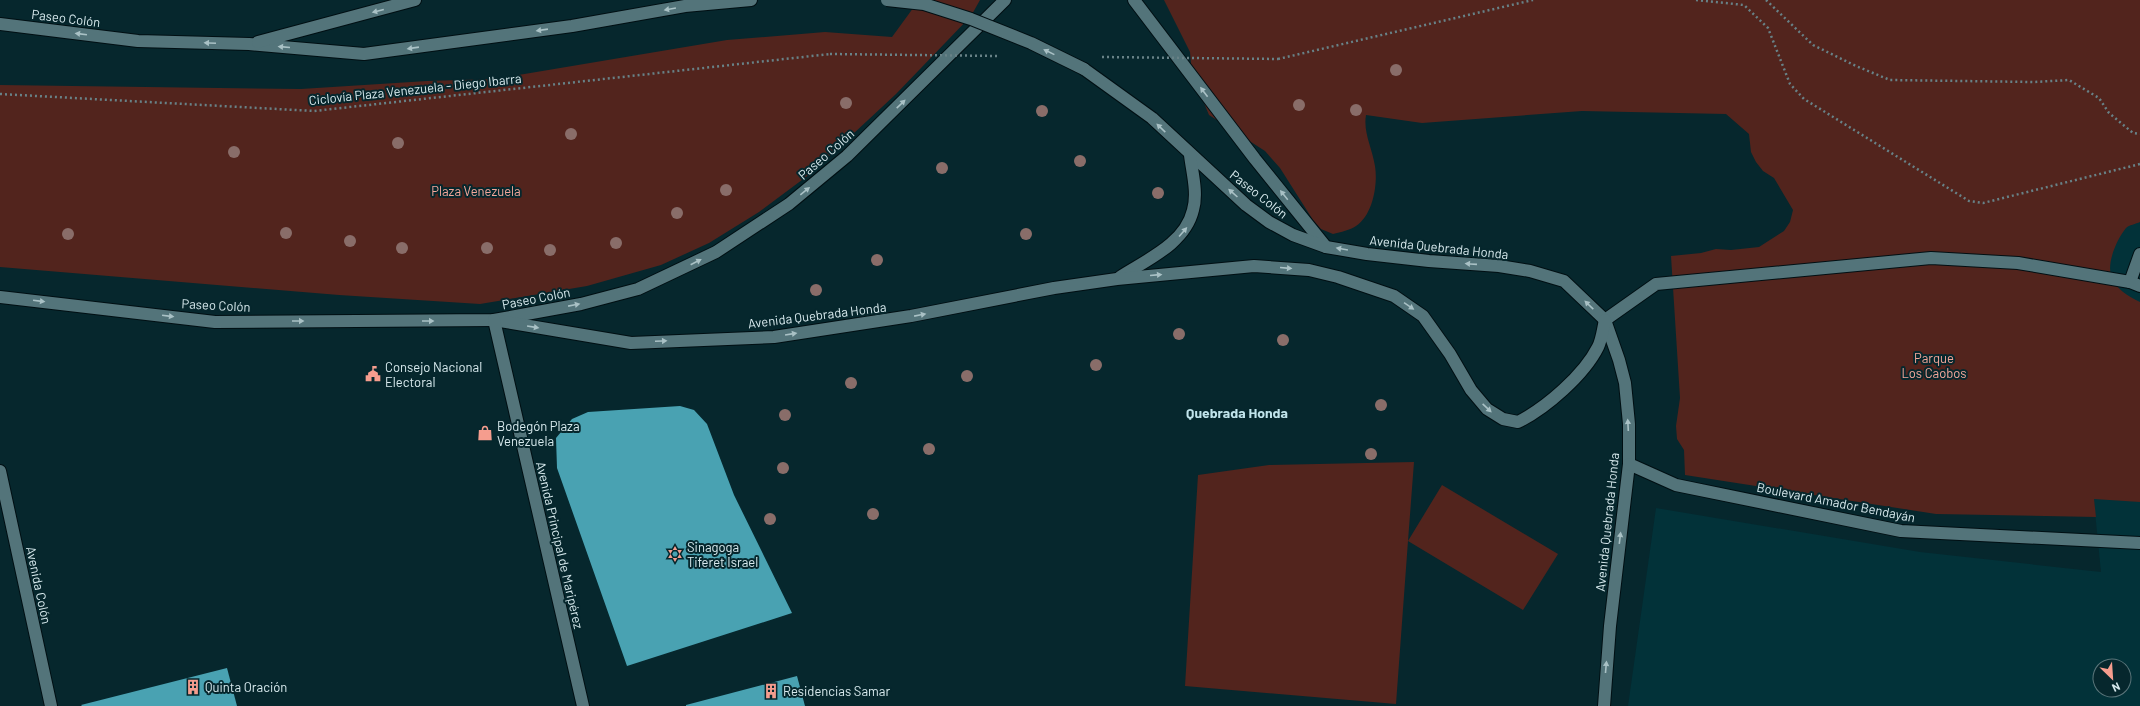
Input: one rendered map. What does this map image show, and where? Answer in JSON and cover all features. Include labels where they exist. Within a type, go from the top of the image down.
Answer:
[{"type":"street","name":"Paseo Colón","points":[[249,44],[415,0]]},
{"type":"street","name":"Paseo Colón","points":[[0,24],[138,41],[249,44],[364,54],[572,26],[685,6],[751,0]]},
{"type":"street","name":"Paseo Colón","points":[[887,0],[924,4],[971,19],[1031,43],[1084,69],[1152,118],[1190,154],[1268,222],[1293,235],[1326,246]]},
{"type":"street","name":"Paseo Colón","points":[[0,297],[215,322],[494,320],[581,304],[638,289],[682,269],[722,248],[789,204],[847,156],[1005,0]]},
{"type":"street","name":"Paseo Colón","points":[[1134,0],[1255,159],[1326,246]]},
{"type":"street","name":"Avenida Quebrada Honda","points":[[1117,279],[1175,241],[1187,227],[1194,209],[1190,154]]},
{"type":"street","name":"Avenida Quebrada Honda","points":[[1326,246],[1429,261],[1499,266],[1530,271],[1564,280],[1605,320],[1619,360],[1624,383],[1629,424],[1629,464],[1610,626],[1604,706]]},
{"type":"street","points":[[1605,320],[1656,284],[1931,258],[2018,263],[2135,284],[2140,254]]},
{"type":"street","name":"Avenida Quebrada Honda","points":[[494,320],[631,343],[774,337],[911,316],[1054,288],[1117,279],[1254,266],[1309,270],[1361,284],[1394,296],[1423,316],[1450,354],[1471,390],[1487,409],[1503,419],[1518,422],[1546,405],[1568,385],[1598,347],[1605,320]]},
{"type":"street","name":"Avenida Principal de Maripérez","points":[[494,320],[583,706]]},
{"type":"street","name":"Boulevard Amador Bendayán","points":[[1629,464],[1676,485],[1901,531],[2140,543]]},
{"type":"street","name":"Avenida Colón","points":[[0,470],[52,706]]},
{"type":"path","points":[[1278,60],[1533,0]]},
{"type":"path","points":[[1696,0],[1744,5],[1768,28],[1790,84],[1804,99],[1969,201],[1983,203],[2140,164]]},
{"type":"path","points":[[1766,0],[1813,45],[1856,66],[1890,80],[2034,82],[2068,80],[2099,98],[2109,113],[2133,132],[2140,134]]},
{"type":"path","name":"Ciclovía Plaza Venezuela - Diego Ibarra","points":[[0,94],[314,111],[830,54]]},
{"type":"shaded area","points":[[2140,185],[2140,706],[1628,706],[1656,508],[1920,552],[2101,572],[2063,192]]},
{"type":"green space","name":"Plaza Venezuela","points":[[919,0],[980,0],[971,16],[896,94],[810,174],[759,212],[709,243],[661,265],[587,286],[480,304],[339,295],[0,267],[0,85],[301,89],[427,81],[495,79],[727,40],[825,32],[892,37]]},
{"type":"green space","name":"Parque Los Caobos","points":[[1164,0],[2140,0],[2140,222],[2127,227],[2116,244],[2110,264],[2110,270],[2113,280],[2119,288],[2127,295],[2140,302],[2140,502],[2094,499],[2096,517],[1936,514],[1685,475],[1684,450],[1677,439],[1676,426],[1680,398],[1671,256],[1701,253],[1716,249],[1731,250],[1759,247],[1784,231],[1790,222],[1793,210],[1774,178],[1763,171],[1756,162],[1751,152],[1749,134],[1726,114],[1582,111],[1422,123],[1366,115],[1365,121],[1367,134],[1376,173],[1373,199],[1367,215],[1362,221],[1351,229],[1333,234],[1321,229],[1313,220],[1280,168],[1265,151],[1209,115],[1192,74],[1190,52]]},
{"type":"green space","points":[[1414,462],[1396,704],[1185,686],[1198,475],[1269,465]]},
{"type":"green space","points":[[1442,485],[1558,554],[1523,610],[1408,541]]},
{"type":"building","name":"Sinagoga Tiferet Israel","points":[[680,406],[694,410],[707,424],[734,495],[792,613],[627,666],[557,468],[556,438],[572,419],[588,412]]},
{"type":"building","name":"Quinta Oración","points":[[227,668],[237,706],[81,705]]},
{"type":"building","name":"Residencias Samar","points":[[797,676],[805,706],[686,706],[686,705]]},
{"type":"place","name":"Consejo Nacional Electoral","points":[[373,374]]},
{"type":"place","name":"Bodegón Plaza Venezuela","points":[[485,433]]},
{"type":"place","name":"Sinagoga Tiferet Israel","points":[[675,554]]},
{"type":"place","name":"Quinta Oración","points":[[193,687]]},
{"type":"place","name":"Residencias Samar","points":[[771,691]]},
{"type":"district","name":"Quebrada Honda","points":[[1237,412]]}]
